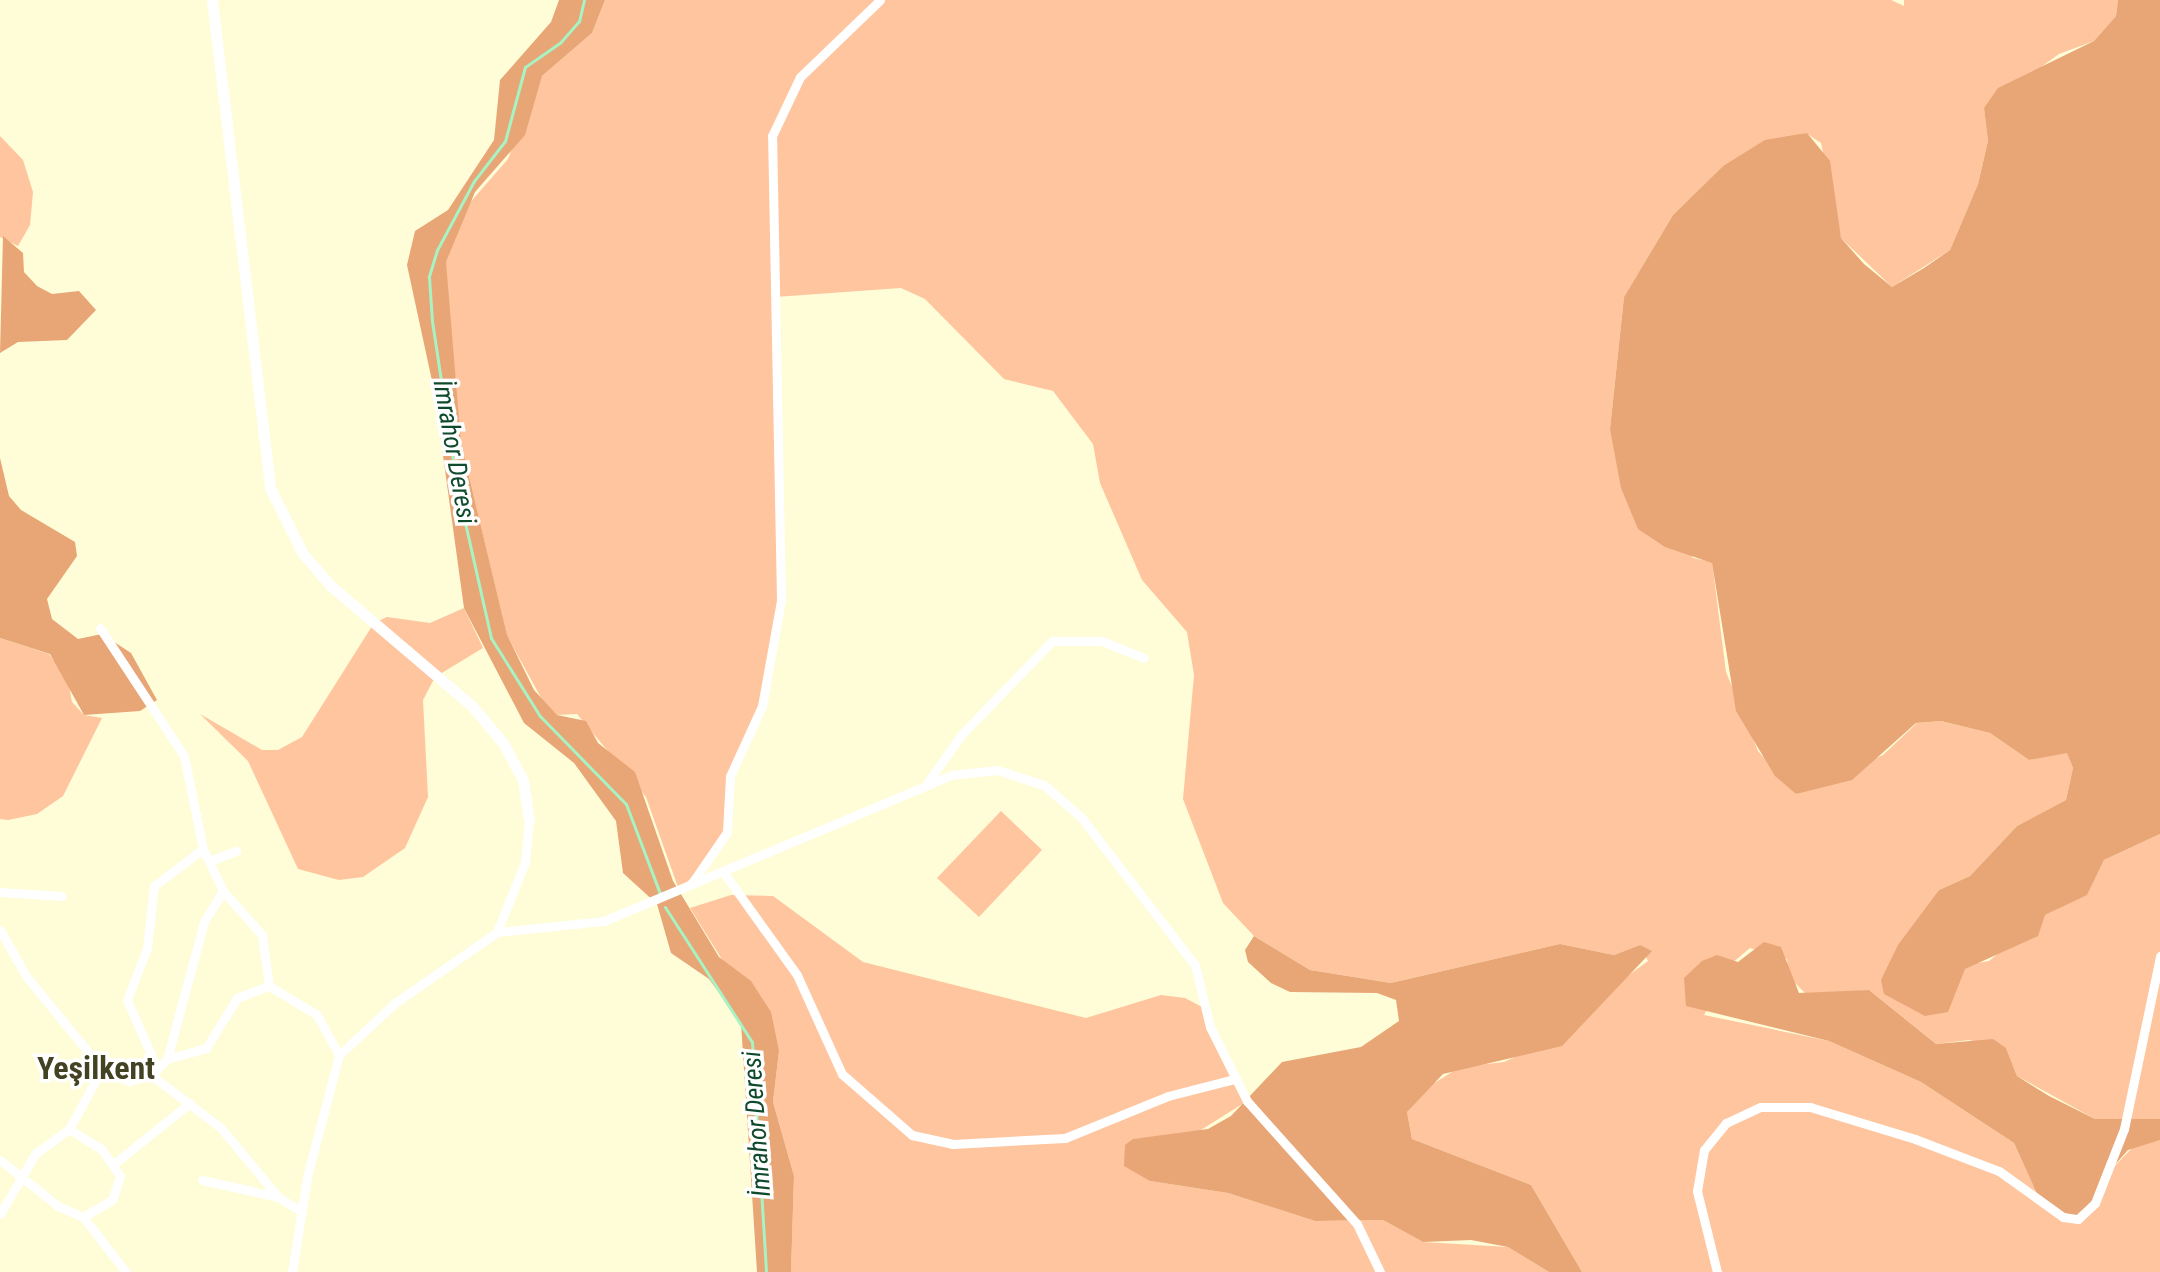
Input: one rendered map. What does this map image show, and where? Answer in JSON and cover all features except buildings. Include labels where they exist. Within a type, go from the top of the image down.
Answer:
[{"type":"street","points":[[212,0],[263,454],[282,517],[331,586],[433,669],[495,734],[523,780],[529,820],[525,862],[497,932]]},
{"type":"street","points":[[690,886],[727,832],[730,776],[762,706],[781,600],[772,136],[800,77],[880,0]]},
{"type":"street","points":[[100,628],[184,756],[203,849],[212,860],[223,891],[262,935],[269,986]]},
{"type":"street","points":[[925,786],[962,734],[1052,641],[1102,641],[1144,658]]},
{"type":"street","points":[[292,1272],[300,1211],[339,1055],[386,1010],[497,932],[604,921],[925,786],[997,770],[1044,785],[1081,817],[1195,965],[1210,1027],[1234,1079],[1264,1126],[1357,1224],[1380,1272]]},
{"type":"street","points":[[203,849],[154,886],[147,948],[127,1000],[154,1071],[241,1148],[278,1197]]},
{"type":"street","points":[[212,860],[236,851]]},
{"type":"street","points":[[724,873],[797,975],[842,1074],[912,1135],[953,1144],[1065,1138],[1168,1096],[1234,1079]]},
{"type":"street","points":[[167,1059],[204,922],[223,891]]},
{"type":"street","points":[[0,892],[62,896]]},
{"type":"street","points":[[0,930],[26,976],[102,1069],[129,1081],[154,1071],[167,1059],[206,1048],[237,998],[269,986]]},
{"type":"street","points":[[1717,1272],[1697,1191],[1704,1150],[1726,1123],[1761,1107],[1810,1107],[1915,1139],[1999,1171],[2063,1217],[2078,1219],[2095,1203],[2124,1129],[2160,956]]},
{"type":"street","points":[[269,986],[317,1015],[339,1055]]},
{"type":"street","points":[[0,1214],[20,1176],[69,1129],[102,1069]]},
{"type":"street","points":[[115,1163],[190,1103]]},
{"type":"street","points":[[69,1129],[115,1163],[119,1188],[104,1208],[83,1217]]},
{"type":"street","points":[[0,1160],[4,1173],[20,1176],[83,1217],[124,1271]]},
{"type":"street","points":[[202,1180],[278,1197],[300,1211]]},
{"type":"shaded area","points":[[559,0],[605,0],[592,33],[542,76],[525,135],[475,192],[446,262],[461,443],[507,635],[534,690],[557,715],[586,721],[598,743],[635,772],[673,881],[719,957],[751,981],[771,1012],[779,1051],[773,1102],[794,1176],[791,1272],[757,1272],[741,1023],[709,979],[671,953],[657,904],[623,873],[616,821],[574,763],[524,723],[464,608],[434,390],[407,265],[415,231],[448,210],[494,140],[500,80],[551,22]]},
{"type":"shaded area","points":[[605,0],[1891,0],[1904,6],[1904,0],[2118,0],[2116,16],[2094,41],[2059,54],[1984,108],[1988,141],[1978,184],[1950,250],[1892,287],[1841,238],[1821,143],[1806,133],[1723,166],[1673,215],[1624,297],[1610,429],[1693,558],[1712,562],[1726,672],[1758,751],[1796,794],[1883,755],[1917,723],[1941,721],[1990,733],[2029,760],[2067,752],[2073,768],[2066,800],[2017,826],[1970,876],[1939,890],[1881,980],[1989,961],[2045,915],[2087,894],[2104,860],[2160,834],[2160,1119],[2095,1119],[2017,1076],[2006,1048],[1969,1040],[1936,1044],[1869,990],[1808,996],[1789,977],[1787,959],[1750,948],[1731,964],[1704,1015],[1829,1041],[1921,1082],[2014,1143],[2037,1194],[2106,1175],[2135,1145],[2160,1140],[2160,1272],[1582,1272],[1531,1185],[1412,1139],[1407,1112],[1428,1087],[1460,1067],[1504,1062],[1579,1028],[1606,992],[1648,961],[1640,945],[1614,955],[1560,944],[1391,983],[1310,970],[1254,936],[1223,903],[1183,799],[1194,675],[1187,632],[1142,580],[1100,483],[1093,444],[1053,391],[1004,379],[925,299],[901,288],[775,297],[781,600],[762,706],[735,760],[722,847],[679,890],[646,797],[577,714],[557,715],[544,703],[507,636],[461,443],[446,314],[446,262],[467,206],[508,159],[542,76],[592,33]]},
{"type":"shaded area","points":[[2118,0],[2160,0],[2160,834],[2104,860],[2087,895],[2045,915],[2038,936],[1965,969],[1948,1012],[1925,1016],[1884,994],[1881,980],[1898,945],[1939,890],[1970,876],[2017,826],[2066,800],[2073,768],[2067,753],[2029,760],[1990,733],[1941,721],[1916,723],[1852,780],[1796,794],[1775,776],[1736,711],[1712,563],[1665,547],[1638,529],[1621,488],[1610,429],[1624,297],[1673,215],[1723,166],[1765,140],[1807,133],[1830,161],[1841,238],[1864,264],[1892,287],[1924,268],[1950,250],[1978,184],[1988,141],[1984,108],[1998,88],[2094,41],[2116,16]]},
{"type":"shaded area","points":[[0,136],[23,160],[33,192],[30,225],[18,246],[0,237]]},
{"type":"shaded area","points":[[3,236],[23,253],[24,272],[37,286],[52,294],[79,291],[96,310],[67,340],[18,342],[0,353]]},
{"type":"shaded area","points":[[0,458],[9,496],[21,510],[75,542],[77,556],[47,599],[52,619],[78,639],[102,634],[131,653],[157,700],[140,711],[84,715],[50,654],[0,638]]},
{"type":"shaded area","points":[[464,608],[483,648],[435,677],[423,700],[428,797],[405,848],[363,877],[339,880],[298,869],[248,761],[200,714],[262,750],[278,750],[302,737],[374,623],[387,617],[430,623]]},
{"type":"shaded area","points":[[0,638],[49,654],[68,680],[72,702],[84,715],[102,718],[63,796],[37,814],[8,820],[0,819]]},
{"type":"shaded area","points":[[1001,811],[1042,850],[979,917],[937,878]]},
{"type":"shaded area","points":[[731,895],[773,896],[863,962],[1086,1018],[1161,995],[1185,998],[1206,1009],[1247,1101],[1193,1135],[1133,1139],[1150,1181],[1228,1193],[1315,1221],[1383,1220],[1423,1242],[1508,1247],[1549,1272],[791,1272],[794,1176],[773,1102],[779,1051],[690,908]]},
{"type":"shaded area","points":[[1254,936],[1310,970],[1391,983],[1560,944],[1614,955],[1640,945],[1652,951],[1562,1046],[1443,1074],[1407,1112],[1412,1139],[1531,1185],[1582,1272],[1549,1272],[1508,1247],[1471,1240],[1423,1242],[1383,1220],[1315,1221],[1228,1193],[1150,1181],[1124,1166],[1125,1145],[1133,1139],[1208,1129],[1231,1116],[1282,1062],[1361,1047],[1399,1021],[1396,1000],[1377,993],[1290,992],[1271,983],[1248,962],[1245,950]]},
{"type":"shaded area","points":[[1764,942],[1781,947],[1799,993],[1869,990],[1936,1044],[1993,1039],[2006,1048],[2017,1076],[2049,1096],[2095,1119],[2160,1119],[2160,1140],[2128,1150],[2106,1175],[2095,1203],[2078,1219],[2063,1217],[2037,1194],[2014,1143],[1921,1082],[1829,1041],[1686,1006],[1684,978],[1702,961],[1717,955],[1738,962]]},
{"type":"waterway","name":"İmrahor Deresi","points":[[584,0],[579,21],[561,42],[525,67],[505,141],[474,181],[437,250],[429,277],[432,321],[457,487],[491,638],[540,716],[626,804],[661,896]]},
{"type":"waterway","name":"İmrahor Deresi","points":[[665,907],[752,1042],[766,1272]]},
{"type":"district","name":"Yeşilkent","points":[[96,1068]]}]
